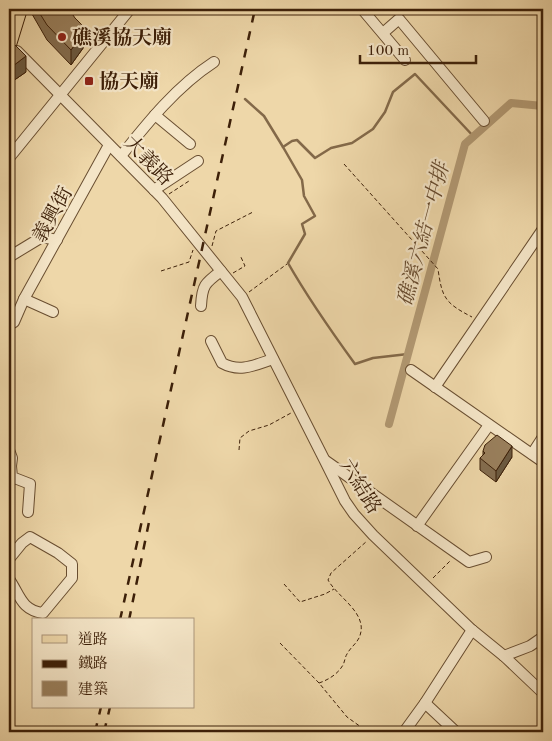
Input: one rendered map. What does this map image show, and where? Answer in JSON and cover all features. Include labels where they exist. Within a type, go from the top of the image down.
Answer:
[{"type":"main road","points":[[9,15],[11,9]]},
{"type":"main road","points":[[9,44],[21,9]]},
{"type":"street","points":[[9,158],[130,9]]},
{"type":"street","points":[[362,9],[405,60]]},
{"type":"street","points":[[383,32],[399,19],[484,121]]},
{"type":"street","name":"大義路","points":[[9,44],[62,94],[162,198],[208,255]]},
{"type":"street","points":[[121,156],[155,115],[194,74],[214,62]]},
{"type":"street","points":[[155,115],[190,144]]},
{"type":"street","name":"義興街","points":[[9,325],[14,322],[24,299],[110,145]]},
{"type":"street","points":[[154,190],[198,160]]},
{"type":"street","points":[[434,387],[543,229]]},
{"type":"street","points":[[9,257],[42,237],[57,240]]},
{"type":"street","name":"六結路","points":[[208,255],[242,297],[345,502],[354,514],[373,535],[472,630],[504,656],[543,693]]},
{"type":"street","points":[[201,306],[202,290],[207,282],[224,274]]},
{"type":"street","points":[[24,299],[53,312]]},
{"type":"street","points":[[211,341],[222,363],[236,368],[247,368],[273,359]]},
{"type":"street","points":[[411,370],[543,462]]},
{"type":"street","points":[[417,526],[489,425]]},
{"type":"street","points":[[532,454],[543,437]]},
{"type":"street","points":[[9,450],[12,458],[10,466],[12,477],[30,484],[28,512]]},
{"type":"street","points":[[324,459],[470,562],[486,557]]},
{"type":"street","points":[[9,559],[22,543],[30,537],[58,553],[72,564],[72,578],[43,613],[34,612],[26,607],[9,579]]},
{"type":"street","points":[[404,732],[472,630]]},
{"type":"street","points":[[504,656],[530,646],[543,637]]},
{"type":"street","points":[[425,703],[456,732]]},
{"type":"path","points":[[344,164],[438,269],[441,289],[446,300],[462,312],[480,321]]},
{"type":"path","points":[[162,198],[189,180]]},
{"type":"path","points":[[208,255],[216,231],[253,212]]},
{"type":"path","points":[[161,271],[189,262],[196,240]]},
{"type":"path","points":[[224,274],[245,266],[240,255]]},
{"type":"path","points":[[242,297],[287,264]]},
{"type":"path","points":[[239,450],[240,438],[249,431],[299,410]]},
{"type":"path","points":[[319,683],[327,680],[340,669],[350,649],[359,637],[360,630],[358,615],[328,580],[332,573],[373,535]]},
{"type":"path","points":[[425,585],[457,554]]},
{"type":"path","points":[[284,584],[300,602],[334,589]]},
{"type":"path","points":[[280,644],[319,683],[347,717],[368,732]]},
{"type":"building","points":[[37,9],[69,9],[86,29],[71,50],[47,25]]},
{"type":"building","points":[[13,43],[26,56],[13,66],[9,65],[9,57]]},
{"type":"building","points":[[497,435],[512,446],[496,471],[480,458],[485,453],[483,451],[485,445]]},
{"type":"waterway","points":[[535,9],[543,18]]},
{"type":"waterway","points":[[283,147],[297,140],[315,158],[331,148],[352,143],[373,129],[385,112],[393,92],[415,74],[475,138]]},
{"type":"waterway","points":[[245,99],[264,116],[283,147],[302,180],[304,196],[315,216],[302,224],[305,234],[288,263],[312,302],[355,364],[373,358],[408,354]]},
{"type":"waterway","name":"礁溪六結一中排","points":[[389,424],[465,144],[511,103],[543,106]]},
{"type":"railway","points":[[120,618],[255,9]]},
{"type":"railway","points":[[129,618],[149,522]]},
{"type":"railway","points":[[95,732],[101,708]]},
{"type":"railway","points":[[104,732],[110,708]]},
{"type":"place","name":"礁溪協天廟","points":[[62,37]]},
{"type":"place","name":"協天廟","points":[[89,81]]}]
